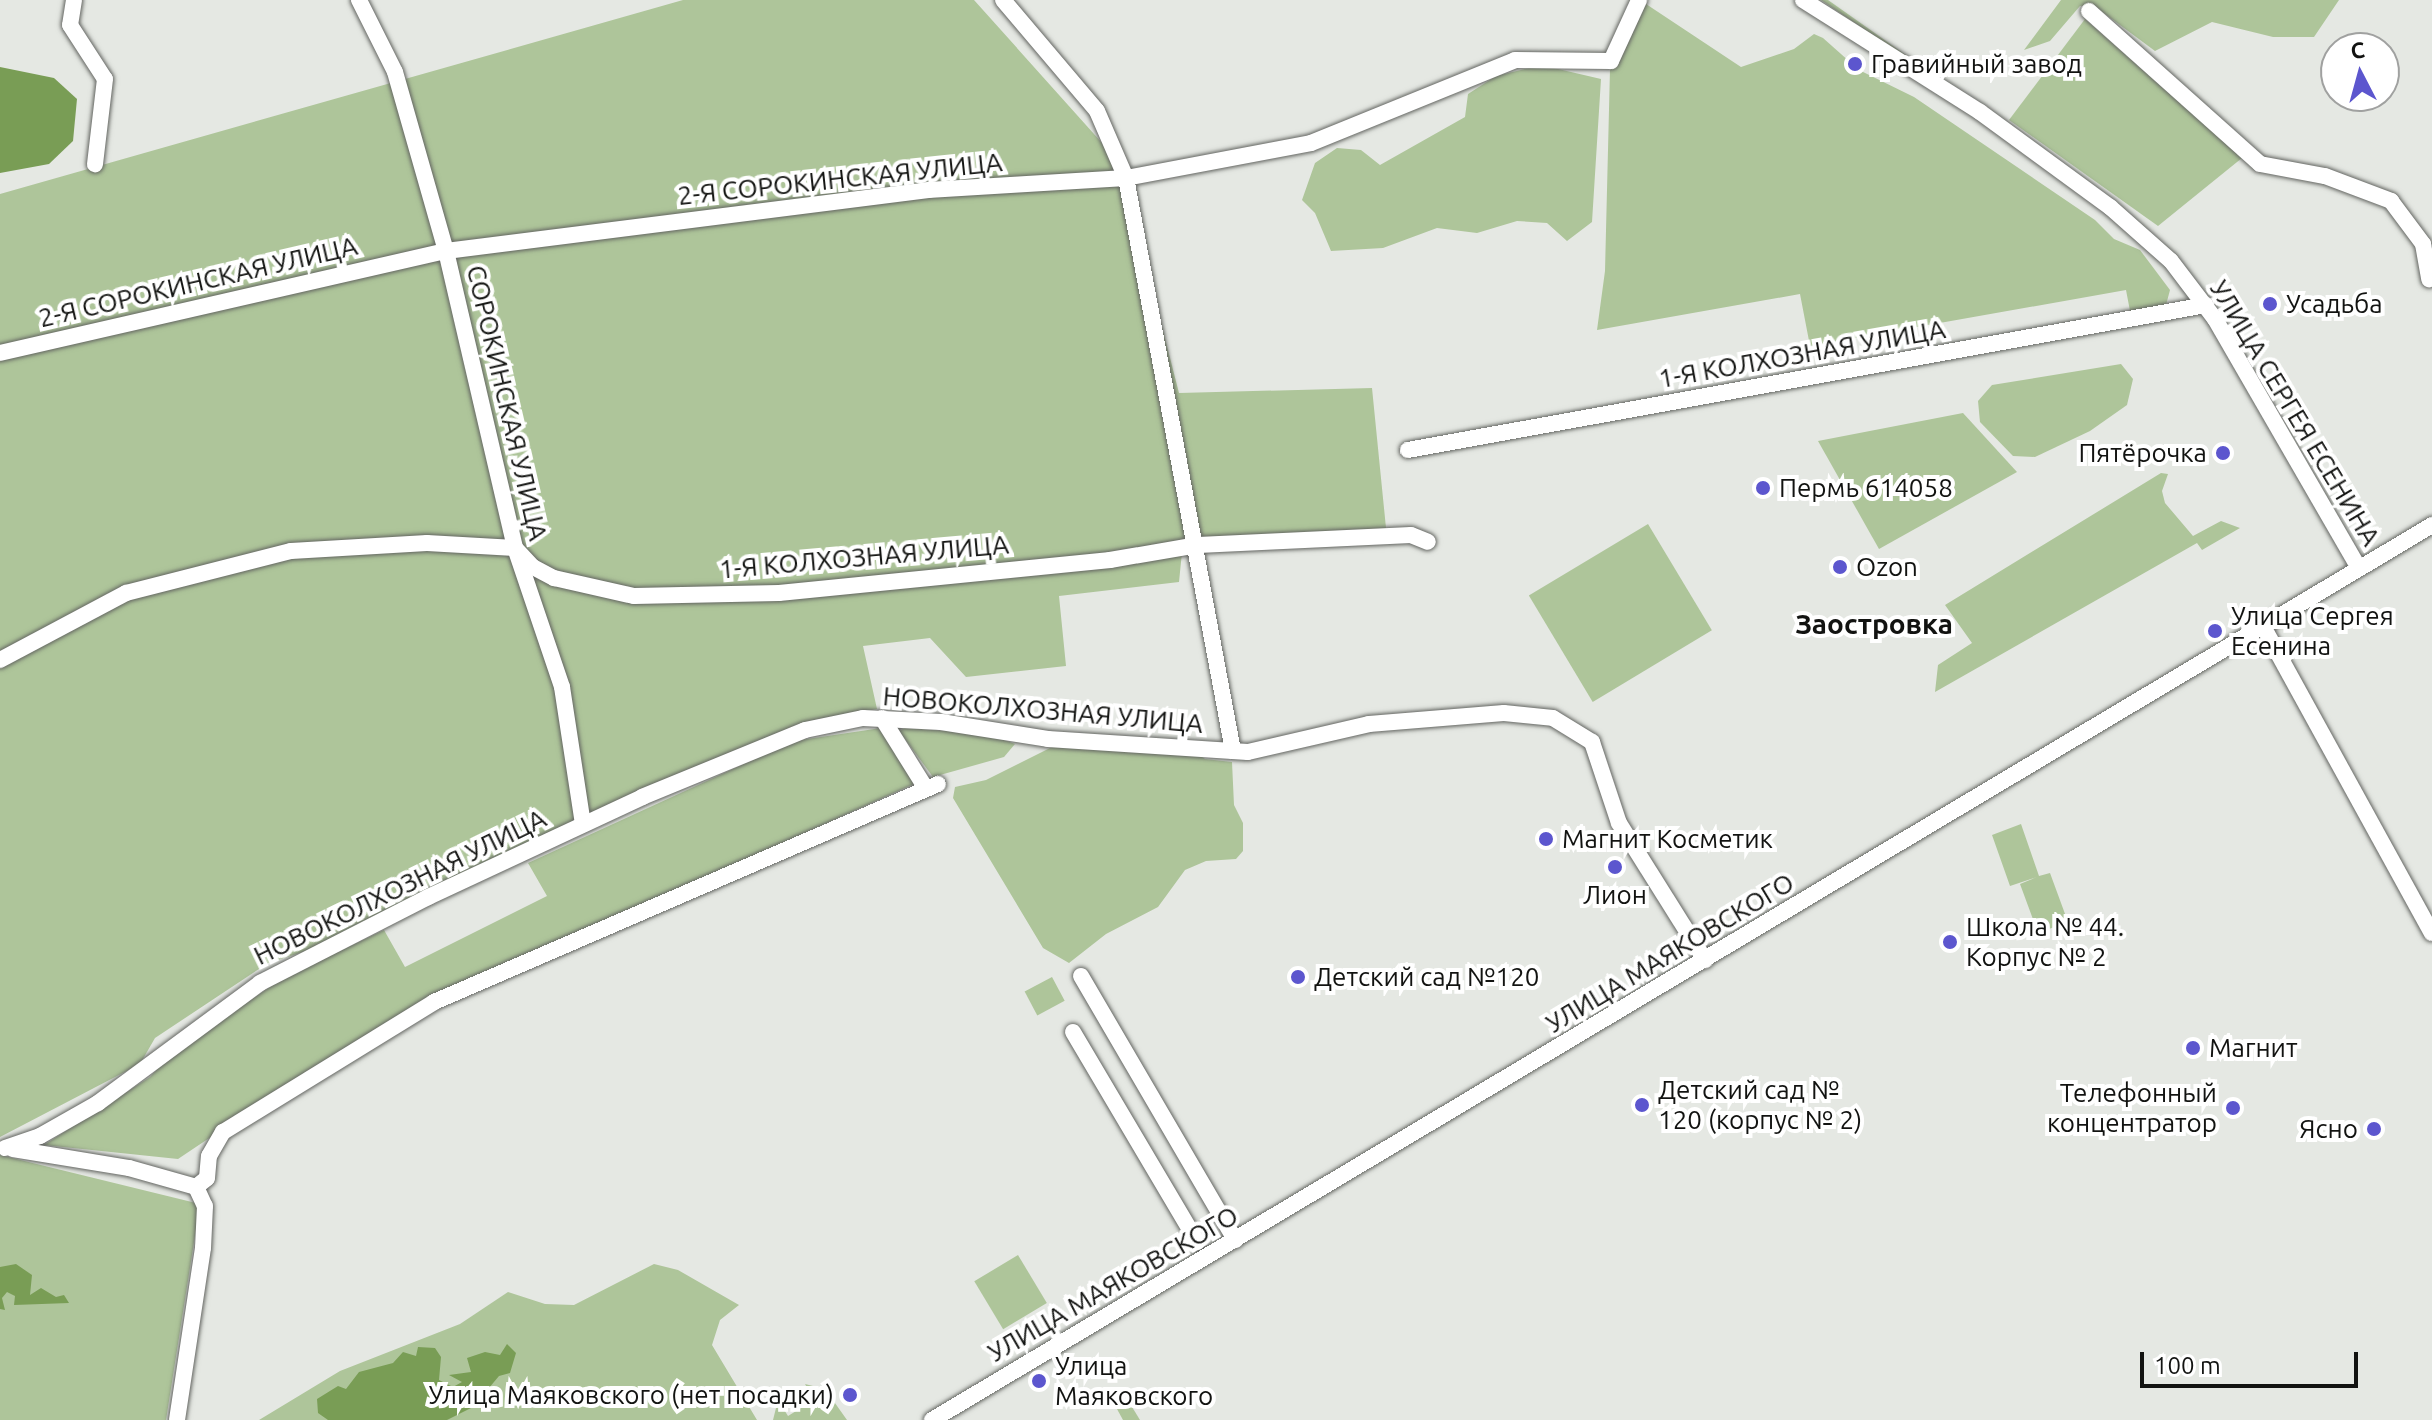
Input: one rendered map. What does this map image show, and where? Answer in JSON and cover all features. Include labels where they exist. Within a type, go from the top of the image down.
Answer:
[{"type":"street","points":[[74,0],[70,25],[105,79],[95,164]]},
{"type":"street","name":"СОРОКИНСКАЯ УЛИЦА","points":[[359,0],[395,72],[446,251],[515,548],[562,687],[583,824]]},
{"type":"street","points":[[1003,0],[1097,111],[1126,178],[1198,545],[1233,751]]},
{"type":"street","name":"2-Я СОРОКИНСКАЯ УЛИЦА","points":[[0,353],[446,251],[928,190],[1126,178],[1311,143],[1515,60],[1611,61],[1639,0]]},
{"type":"street","name":"УЛИЦА СЕРГЕЯ ЕСЕНИНА","points":[[1803,0],[1980,112],[2099,199],[2171,261],[2206,305],[2359,568]]},
{"type":"street","points":[[2089,11],[2260,164],[2333,178],[2391,201],[2416,230],[2429,279]]},
{"type":"street","name":"1-Я КОЛХОЗНАЯ УЛИЦА","points":[[1408,450],[2206,305]]},
{"type":"street","name":"УЛИЦА МАЯКОВСКОГО","points":[[932,1420],[2432,525]]},
{"type":"street","name":"1-Я КОЛХОЗНАЯ УЛИЦА","points":[[515,548],[533,567],[554,578],[634,596],[779,593],[1110,560],[1198,545],[1411,535],[1428,542]]},
{"type":"street","points":[[0,660],[126,593],[291,551],[427,543],[515,548]]},
{"type":"street","points":[[2264,628],[2432,933]]},
{"type":"street","name":"НОВОКОЛХОЗНАЯ УЛИЦА","points":[[2,1148],[40,1136],[98,1103],[260,983],[583,824],[805,730],[882,718],[1048,739],[1233,751],[1369,724],[1504,713],[1553,718],[1592,742],[1619,823],[1705,960]]},
{"type":"street","points":[[177,1420],[203,1248],[205,1206],[196,1187],[207,1178],[209,1156],[223,1132],[434,1002],[932,786],[882,718]]},
{"type":"street","points":[[1081,976],[1235,1240]]},
{"type":"street","points":[[1073,1032],[1197,1242]]},
{"type":"street","name":"НОВОКОЛХОЗНАЯ УЛИЦА","points":[[2,1148],[43,1150],[196,1187]]},
{"type":"shaded area","points":[[683,0],[974,0],[1120,163],[1179,393],[1372,388],[1386,528],[1182,552],[1179,582],[1059,596],[1066,666],[966,677],[930,638],[863,646],[877,709],[816,720],[316,948],[268,963],[155,1038],[140,1064],[0,1137],[0,194]]},
{"type":"shaded area","points":[[1821,0],[1828,0],[1913,60],[1911,61]]},
{"type":"shaded area","points":[[2061,0],[2339,0],[2314,37],[2273,37],[2212,22],[2155,51],[2093,5],[2080,6],[2050,41],[2024,50]]},
{"type":"shaded area","points":[[1646,4],[1741,67],[1794,49],[1814,34],[1823,38],[1859,70],[1914,97],[2095,220],[2114,239],[2140,250],[2170,290],[2166,305],[2130,311],[2126,290],[1810,346],[1800,294],[1597,330],[1605,271],[1610,69],[1619,62]]},
{"type":"shaded area","points":[[2085,19],[2242,158],[2158,226],[2009,120]]},
{"type":"shaded area","points":[[1541,65],[1601,79],[1592,222],[1567,241],[1547,223],[1517,221],[1477,233],[1437,228],[1383,248],[1331,251],[1315,213],[1302,200],[1315,163],[1337,148],[1361,150],[1380,165],[1465,117],[1468,94],[1496,76]]},
{"type":"shaded area","points":[[0,67],[54,78],[77,99],[73,141],[49,164],[0,173]]},
{"type":"shaded area","points":[[2121,364],[2133,379],[2127,405],[2090,431],[2035,457],[2013,456],[1980,422],[1978,401],[1992,385]]},
{"type":"shaded area","points":[[1963,413],[2017,472],[1879,549],[1818,441]]},
{"type":"shaded area","points":[[2161,473],[2168,474],[2162,491],[2165,503],[2193,536],[2221,521],[2240,528],[2202,550],[2197,543],[1935,692],[1938,665],[1972,643],[1945,605]]},
{"type":"shaded area","points":[[1648,524],[1712,630],[1593,702],[1529,596]]},
{"type":"shaded area","points":[[881,728],[916,783],[451,991],[326,1060],[178,1159],[44,1145],[150,1077],[173,1052],[285,977],[384,930],[405,967],[547,896],[528,863],[794,741]]},
{"type":"shaded area","points":[[905,728],[989,734],[1015,744],[1004,757],[933,777],[899,731]]},
{"type":"shaded area","points":[[1056,745],[1192,748],[1205,759],[1232,762],[1234,805],[1243,823],[1243,851],[1236,859],[1206,861],[1185,870],[1158,907],[1106,934],[1069,963],[1043,948],[953,798],[955,787],[986,780]]},
{"type":"shaded area","points":[[2021,824],[2039,876],[2050,873],[2068,922],[2038,933],[2020,884],[2037,877],[2010,886],[1992,835]]},
{"type":"shaded area","points":[[1052,977],[1065,1001],[1037,1015],[1025,992]]},
{"type":"shaded area","points":[[0,1155],[200,1204],[166,1420],[0,1420]]},
{"type":"shaded area","points":[[1018,1255],[1047,1303],[1003,1329],[974,1281]]},
{"type":"shaded area","points":[[16,1264],[32,1275],[30,1295],[41,1288],[56,1297],[64,1295],[69,1303],[14,1305],[15,1296],[7,1292],[2,1298],[5,1310],[0,1309],[0,1267]]},
{"type":"shaded area","points":[[654,1264],[678,1270],[739,1305],[720,1320],[712,1345],[757,1420],[259,1420],[340,1371],[460,1324],[508,1292],[545,1304],[574,1305]]},
{"type":"shaded area","points":[[507,1344],[516,1353],[510,1373],[499,1376],[473,1407],[447,1420],[328,1420],[318,1413],[317,1399],[338,1386],[346,1389],[359,1372],[393,1363],[403,1352],[416,1356],[418,1347],[435,1348],[441,1357],[439,1380],[453,1387],[462,1382],[449,1375],[471,1372],[467,1358],[485,1352],[500,1355]]},
{"type":"shaded area","points":[[805,1384],[825,1389],[847,1420],[773,1420],[778,1400],[788,1416],[814,1400]]},
{"type":"shaded area","points":[[1129,1402],[1140,1420],[1123,1420],[1117,1409]]},
{"type":"place","name":"Гравийный завод","points":[[1855,64]]},
{"type":"place","name":"Усадьба","points":[[2270,304]]},
{"type":"place","name":"Пятёрочка","points":[[2223,453]]},
{"type":"place","name":"Пермь 614058","points":[[1763,488]]},
{"type":"place","name":"Ozon","points":[[1840,567]]},
{"type":"place","name":"Улица Сергея Есенина","points":[[2215,631]]},
{"type":"place","name":"Магнит Косметик","points":[[1546,839]]},
{"type":"place","name":"Лион","points":[[1615,867]]},
{"type":"place","name":"Школа № 44. Корпус № 2","points":[[1950,942]]},
{"type":"place","name":"Детский сад №120","points":[[1298,977]]},
{"type":"place","name":"Магнит","points":[[2193,1048]]},
{"type":"place","name":"Детский сад № 120 (корпус № 2)","points":[[1642,1105]]},
{"type":"place","name":"Телефонный концентратор","points":[[2233,1108]]},
{"type":"place","name":"Ясно","points":[[2374,1129]]},
{"type":"place","name":"Улица Маяковского","points":[[1039,1381]]},
{"type":"place","name":"Улица Маяковского (нет посадки)","points":[[850,1395]]},
{"type":"district","name":"Заостровка","points":[[1874,624]]}]
